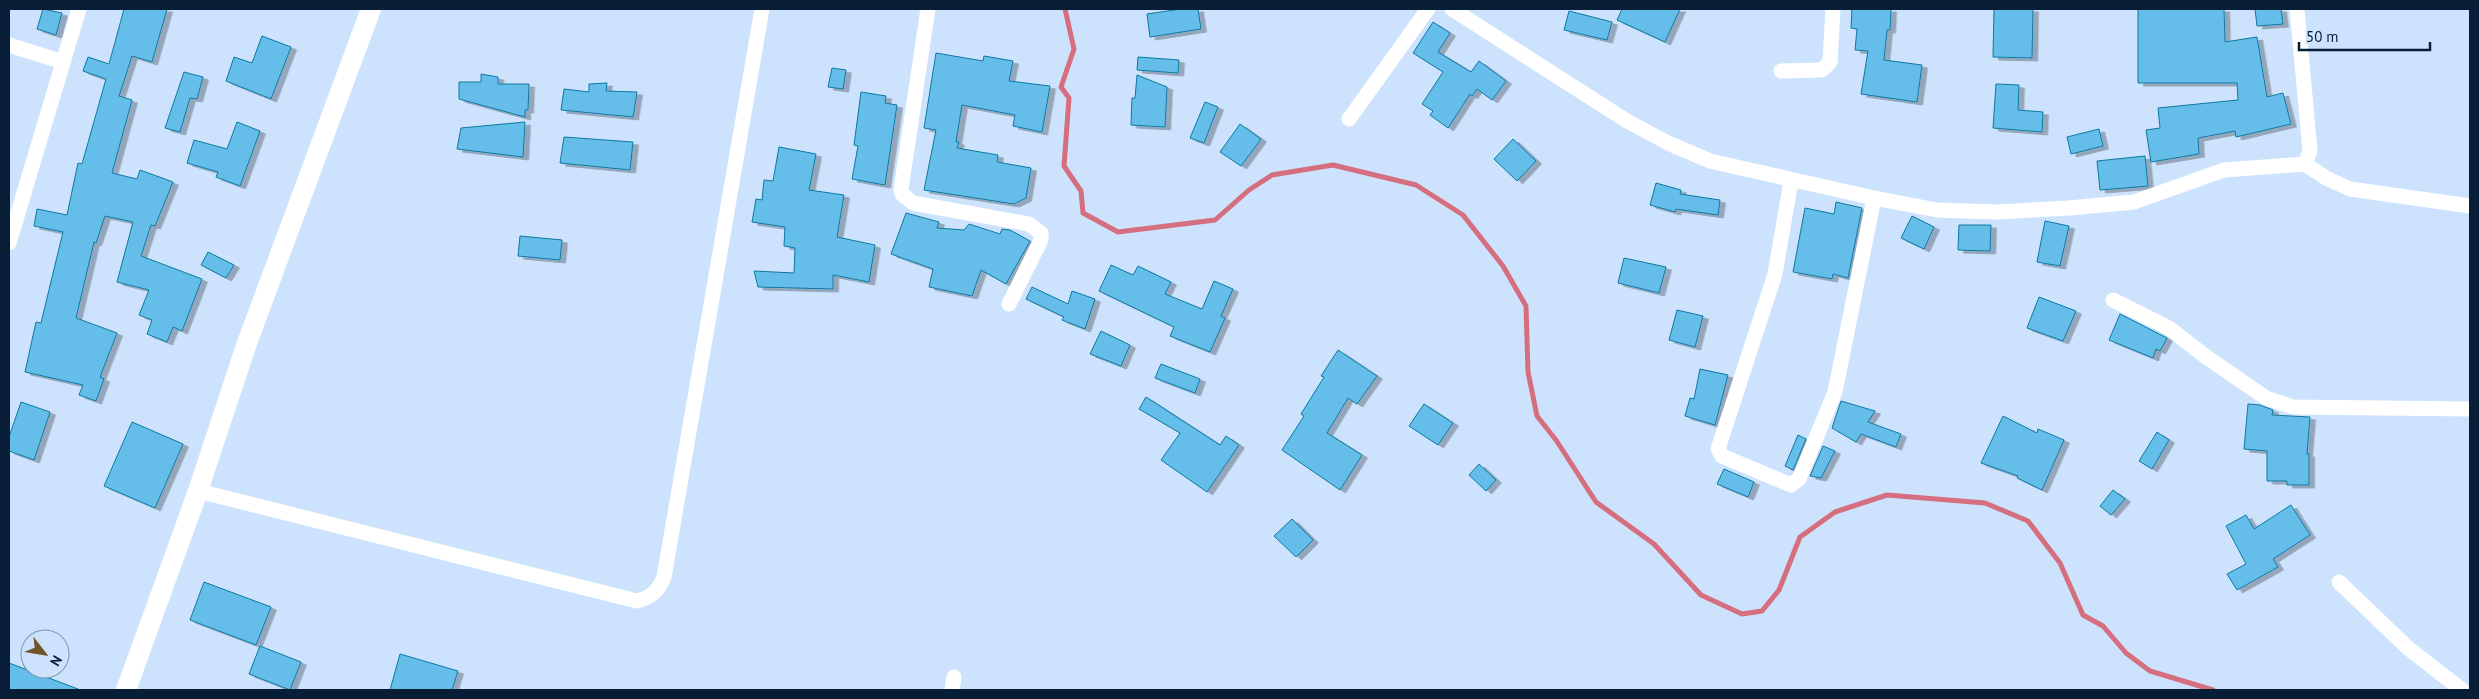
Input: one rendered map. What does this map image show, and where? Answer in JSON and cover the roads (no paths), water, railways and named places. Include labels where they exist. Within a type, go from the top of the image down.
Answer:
[{"type":"street","points":[[9,243],[79,9]]},
{"type":"street","points":[[126,690],[198,491],[247,343],[371,9]]},
{"type":"street","points":[[198,491],[637,601],[650,597],[659,588],[664,577],[762,9]]},
{"type":"street","points":[[928,9],[901,189],[902,194],[913,203],[1029,224],[1041,233],[1041,240],[1009,304]]},
{"type":"street","points":[[1349,119],[1428,9]]},
{"type":"street","points":[[1452,9],[1627,121],[1668,143],[1710,161],[1791,181],[1874,198],[1937,210],[1997,212],[2069,208],[2134,202],[2230,169],[2305,164],[2326,178],[2350,189],[2470,206]]},
{"type":"street","points":[[1781,71],[1822,70],[1827,66],[1830,62],[1833,9]]},
{"type":"street","points":[[2297,9],[2310,151],[2305,164]]},
{"type":"street","points":[[9,45],[63,62]]},
{"type":"street","points":[[1791,181],[1775,274],[1718,449],[1722,456],[1791,486],[1799,479],[1835,392],[1874,198]]},
{"type":"street","points":[[2113,300],[2169,328],[2205,356],[2266,398],[2293,407],[2470,409]]},
{"type":"street","points":[[2339,582],[2408,648],[2462,690]]},
{"type":"street","points":[[2467,690],[2470,684]]},
{"type":"waterway","points":[[1065,9],[1074,49],[1061,87],[1069,98],[1064,166],[1081,191],[1083,213],[1118,232],[1215,220],[1249,190],[1272,175],[1333,165],[1416,185],[1463,215],[1503,266],[1526,306],[1528,372],[1537,416],[1556,440],[1596,502],[1654,544],[1701,595],[1742,614],[1762,611],[1779,590],[1800,537],[1835,512],[1887,495],[1985,503],[2028,521],[2060,563],[2083,615],[2103,626],[2126,653],[2150,671],[2213,690]]}]
